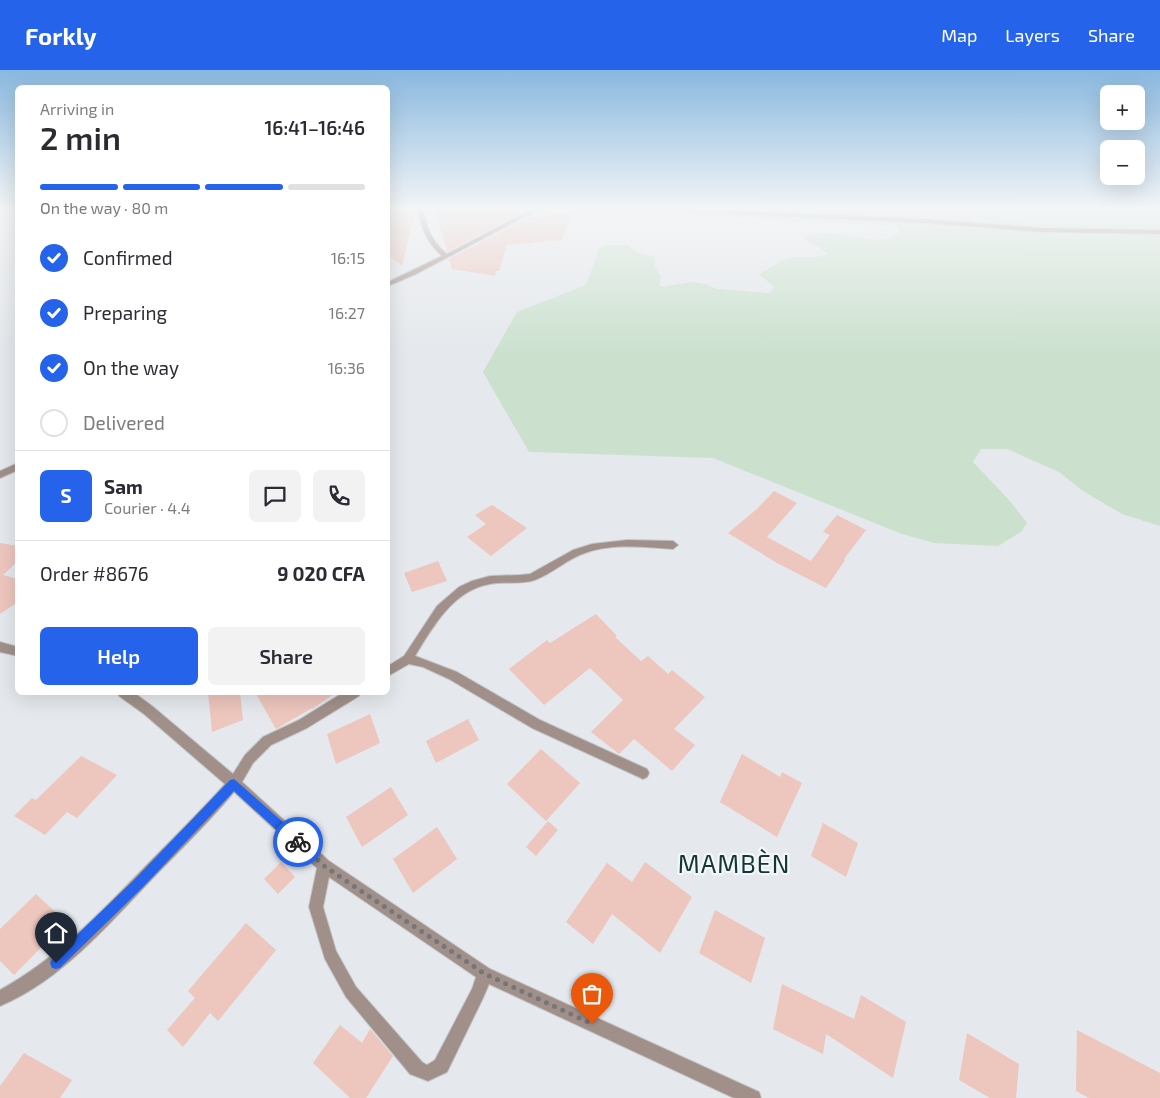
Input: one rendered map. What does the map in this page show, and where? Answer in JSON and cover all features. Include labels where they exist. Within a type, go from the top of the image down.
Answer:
[{"type":"street","points":[[390,283],[446,256]]},
{"type":"street","points":[[0,475],[15,468]]},
{"type":"street","points":[[390,670],[408,659],[433,618],[449,600],[464,590],[490,580],[518,581],[539,574],[583,550],[640,543],[673,545]]},
{"type":"street","points":[[0,647],[15,651]]},
{"type":"street","points":[[408,659],[422,662],[446,673],[544,728],[643,773]]},
{"type":"street","points":[[127,695],[148,710],[234,784],[324,866],[485,974],[753,1098]]},
{"type":"street","points":[[0,998],[29,984],[78,943],[139,883],[234,784],[249,758],[267,742],[303,724],[350,695]]},
{"type":"street","points":[[324,866],[316,907],[330,954],[351,992],[416,1068],[428,1074],[441,1066],[478,993],[485,974]]},
{"type":"green space","points":[[596,256],[656,257],[654,264],[661,276],[659,285],[663,287],[690,282],[706,284],[717,289],[770,293],[774,287],[759,274],[787,259],[824,256],[1160,256],[1160,526],[1122,514],[1083,491],[1059,472],[1007,449],[981,449],[973,462],[1010,501],[1027,523],[1021,532],[998,546],[934,543],[902,534],[713,458],[529,452],[483,372],[517,312],[586,285]]},
{"type":"building","points":[[390,256],[404,256],[402,266],[390,257]]},
{"type":"building","points":[[455,256],[504,256],[499,271],[496,271],[495,276],[452,269],[449,259]]},
{"type":"building","points":[[774,491],[797,503],[767,537],[811,561],[830,535],[823,532],[837,515],[866,530],[844,559],[826,588],[777,563],[728,533],[757,509]]},
{"type":"building","points":[[492,505],[527,528],[491,556],[467,537],[486,524],[475,515]]},
{"type":"building","points":[[0,543],[15,546],[15,564],[3,575],[15,578],[15,604],[0,614]]},
{"type":"building","points":[[438,561],[447,581],[412,592],[404,573]]},
{"type":"building","points":[[596,614],[617,636],[615,637],[641,661],[648,656],[668,674],[672,670],[705,697],[674,729],[695,745],[672,771],[634,739],[619,754],[591,732],[623,700],[590,668],[544,705],[509,669],[547,640],[550,643]]},
{"type":"building","points":[[208,695],[240,695],[243,720],[212,732]]},
{"type":"building","points":[[257,695],[333,695],[312,709],[276,729]]},
{"type":"building","points":[[370,714],[380,743],[336,764],[327,734]]},
{"type":"building","points":[[468,719],[479,740],[436,763],[426,741]]},
{"type":"building","points":[[541,749],[580,783],[546,821],[507,784]]},
{"type":"building","points":[[742,754],[780,777],[782,772],[802,783],[777,837],[720,802]]},
{"type":"building","points":[[81,756],[117,775],[77,818],[67,812],[45,835],[14,816],[32,798],[36,800]]},
{"type":"building","points":[[391,787],[408,815],[362,847],[346,817]]},
{"type":"building","points":[[548,821],[558,830],[536,856],[526,847]]},
{"type":"building","points":[[823,823],[858,843],[846,877],[811,856]]},
{"type":"building","points":[[437,827],[457,859],[413,893],[393,859]]},
{"type":"building","points":[[281,862],[295,877],[278,894],[264,879]]},
{"type":"building","points":[[645,862],[692,897],[660,953],[612,914],[593,944],[566,922],[607,863],[632,882]]},
{"type":"building","points":[[36,894],[66,922],[14,975],[0,961],[0,929]]},
{"type":"building","points":[[715,910],[765,938],[751,983],[699,953]]},
{"type":"building","points":[[246,923],[276,950],[218,1021],[210,1013],[183,1047],[167,1030],[195,998],[188,991]]},
{"type":"building","points":[[782,984],[854,1019],[861,995],[906,1022],[893,1078],[826,1034],[823,1054],[773,1029]]},
{"type":"building","points":[[340,1025],[362,1043],[370,1029],[393,1056],[366,1098],[350,1098],[313,1063]]},
{"type":"building","points":[[1077,1030],[1160,1073],[1160,1098],[1089,1098],[1076,1091]]},
{"type":"building","points":[[967,1033],[1019,1064],[1016,1098],[990,1098],[959,1080]]},
{"type":"building","points":[[24,1053],[72,1080],[60,1098],[0,1098],[0,1086]]},
{"type":"way so far","points":[[298,842],[324,866],[485,974],[592,1024]]},
{"type":"district","name":"MAMBÈN","points":[[734,864]]},
{"type":"route","points":[[56,963],[139,883],[234,784],[298,842]]}]
